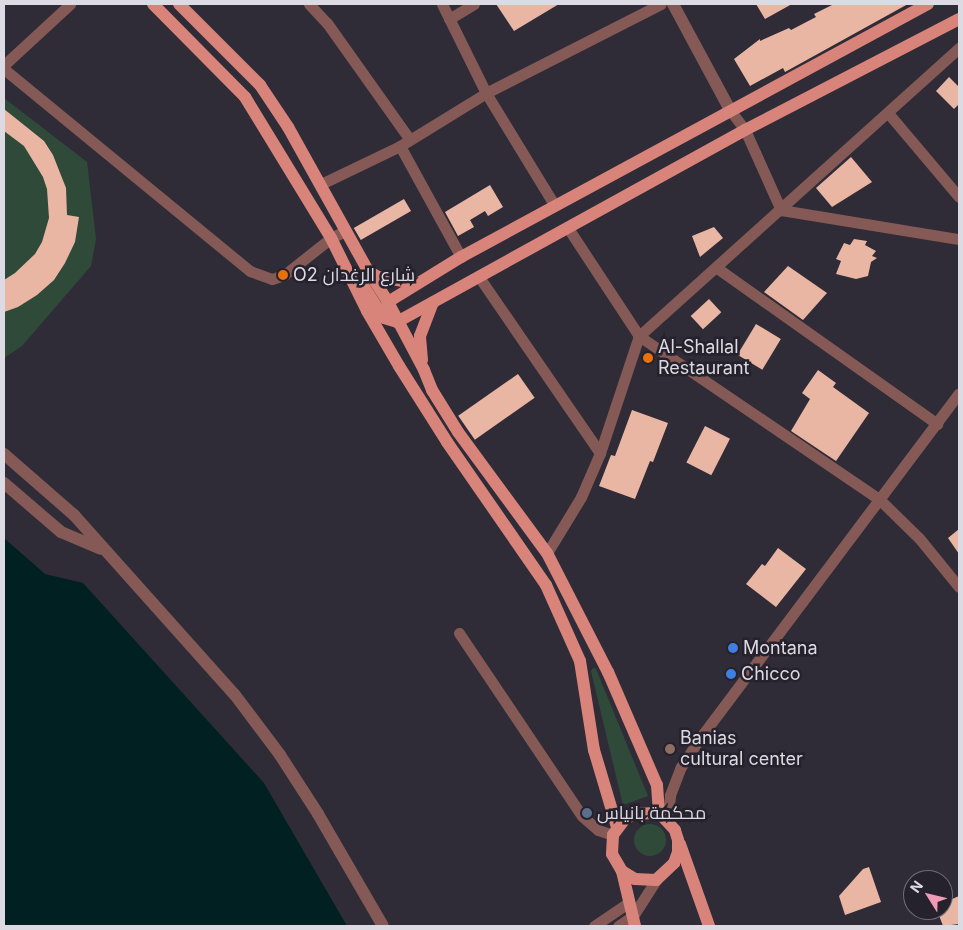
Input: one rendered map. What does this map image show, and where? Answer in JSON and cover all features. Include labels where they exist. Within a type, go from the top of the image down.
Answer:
[{"type":"main road","points":[[153,4],[245,97],[338,250],[368,311],[399,366],[446,442],[546,585],[580,661],[594,750],[615,831],[612,854],[622,871],[628,903],[634,921]]},
{"type":"main road","points":[[179,4],[260,85],[288,127],[321,184],[345,231],[388,302],[424,370],[432,390],[458,432],[547,553],[608,672],[657,785],[663,817],[674,830],[709,926]]},
{"type":"main road","points":[[384,318],[388,302],[415,283],[928,4]]},
{"type":"main road","points":[[384,318],[397,322],[745,130],[959,19]]},
{"type":"main road","points":[[338,250],[349,259],[384,318],[398,350],[399,366]]},
{"type":"main road","points":[[368,271],[378,277],[415,283]]},
{"type":"main road","points":[[424,370],[420,336],[433,302]]},
{"type":"main road","points":[[580,661],[597,651]]},
{"type":"main road","points":[[615,831],[625,819],[635,814],[663,817]]},
{"type":"main road","points":[[622,871],[635,879],[656,880],[674,863],[678,852],[678,840]]},
{"type":"street","points":[[70,4],[4,67],[250,271],[272,279],[284,275],[330,238],[345,231]]},
{"type":"street","points":[[309,4],[327,23],[405,143],[461,257]]},
{"type":"street","points":[[442,4],[486,93],[554,206]]},
{"type":"street","points":[[449,19],[474,4]]},
{"type":"street","points":[[321,184],[405,143],[486,93],[661,4]]},
{"type":"street","points":[[673,4],[730,110],[745,130],[781,210]]},
{"type":"street","points":[[547,553],[581,497],[600,454],[639,336],[717,268],[959,48]]},
{"type":"street","points":[[888,113],[959,197]]},
{"type":"street","points":[[781,210],[959,239]]},
{"type":"street","points":[[568,228],[639,336],[880,500],[919,538],[959,587]]},
{"type":"street","points":[[717,268],[937,424]]},
{"type":"street","points":[[480,277],[600,454]]},
{"type":"street","points":[[663,817],[681,767],[700,738],[959,393]]},
{"type":"street","points":[[4,454],[74,515],[236,695],[280,755],[318,814],[383,926]]},
{"type":"street","points":[[4,483],[61,532],[105,551]]},
{"type":"street","points":[[459,633],[582,816],[598,830],[615,831]]},
{"type":"street","points":[[618,926],[634,921],[656,880]]},
{"type":"street","points":[[594,926],[628,903]]},
{"type":"shaded area","points":[[4,98],[87,162],[96,239],[91,266],[22,346],[4,358]]},
{"type":"shaded area","points":[[4,538],[45,574],[83,583],[264,783],[347,926],[4,926]]},
{"type":"shaded area","points":[[593,668],[596,669],[648,796],[623,805],[591,671]]},
{"type":"shaded area","points":[[650,824],[662,828],[666,840],[662,852],[650,856],[638,852],[634,840],[638,828]]},
{"type":"building","points":[[496,4],[559,4],[514,31]]},
{"type":"building","points":[[756,4],[792,4],[765,19]]},
{"type":"building","points":[[834,4],[908,4],[785,72],[783,68],[750,86],[734,59],[760,39],[760,41],[789,28],[791,30],[816,17],[814,14]]},
{"type":"building","points":[[949,77],[959,87],[959,104],[954,109],[936,91]]},
{"type":"building","points":[[4,109],[44,141],[53,155],[66,188],[67,215],[79,217],[75,242],[54,280],[37,295],[18,307],[4,312],[4,280],[15,273],[35,254],[42,242],[49,218],[47,189],[43,177],[24,146],[4,131]]},
{"type":"building","points":[[851,157],[872,182],[832,207],[816,188]]},
{"type":"building","points":[[490,185],[503,207],[488,216],[485,211],[470,220],[474,227],[458,236],[445,212]]},
{"type":"building","points":[[404,199],[411,211],[361,240],[354,228]]},
{"type":"building","points":[[714,227],[723,238],[700,257],[692,236]]},
{"type":"building","points":[[854,239],[867,241],[865,245],[876,251],[872,256],[877,258],[871,262],[868,276],[856,279],[836,274],[841,261],[836,259],[844,243],[850,245]]},
{"type":"building","points":[[788,266],[827,293],[803,320],[764,292]]},
{"type":"building","points":[[709,299],[721,312],[703,329],[691,316]]},
{"type":"building","points":[[756,324],[781,339],[762,370],[737,355]]},
{"type":"building","points":[[818,370],[836,383],[833,387],[869,413],[836,461],[791,431],[810,399],[802,393]]},
{"type":"building","points":[[518,374],[535,398],[475,440],[458,416]]},
{"type":"building","points":[[632,410],[668,423],[653,462],[650,461],[635,499],[599,486],[611,455],[615,456]]},
{"type":"building","points":[[705,426],[730,439],[711,475],[686,463]]},
{"type":"building","points":[[959,529],[959,554],[948,538]]},
{"type":"building","points":[[778,548],[806,569],[776,607],[746,584],[762,564],[765,566]]},
{"type":"building","points":[[869,867],[881,902],[845,915],[839,896],[863,869]]},
{"type":"building","points":[[959,896],[959,924],[943,926],[941,920],[953,920],[953,899]]},
{"type":"place","name":"O2 شارع الرغدان","points":[[283,275]]},
{"type":"place","name":"Al-Shallal Restaurant","points":[[648,358]]},
{"type":"place","name":"Montana","points":[[733,648]]},
{"type":"place","name":"Chicco","points":[[731,674]]},
{"type":"place","name":"Banias cultural center","points":[[670,749]]},
{"type":"place","name":"محكمة بانياس","points":[[587,813]]}]
